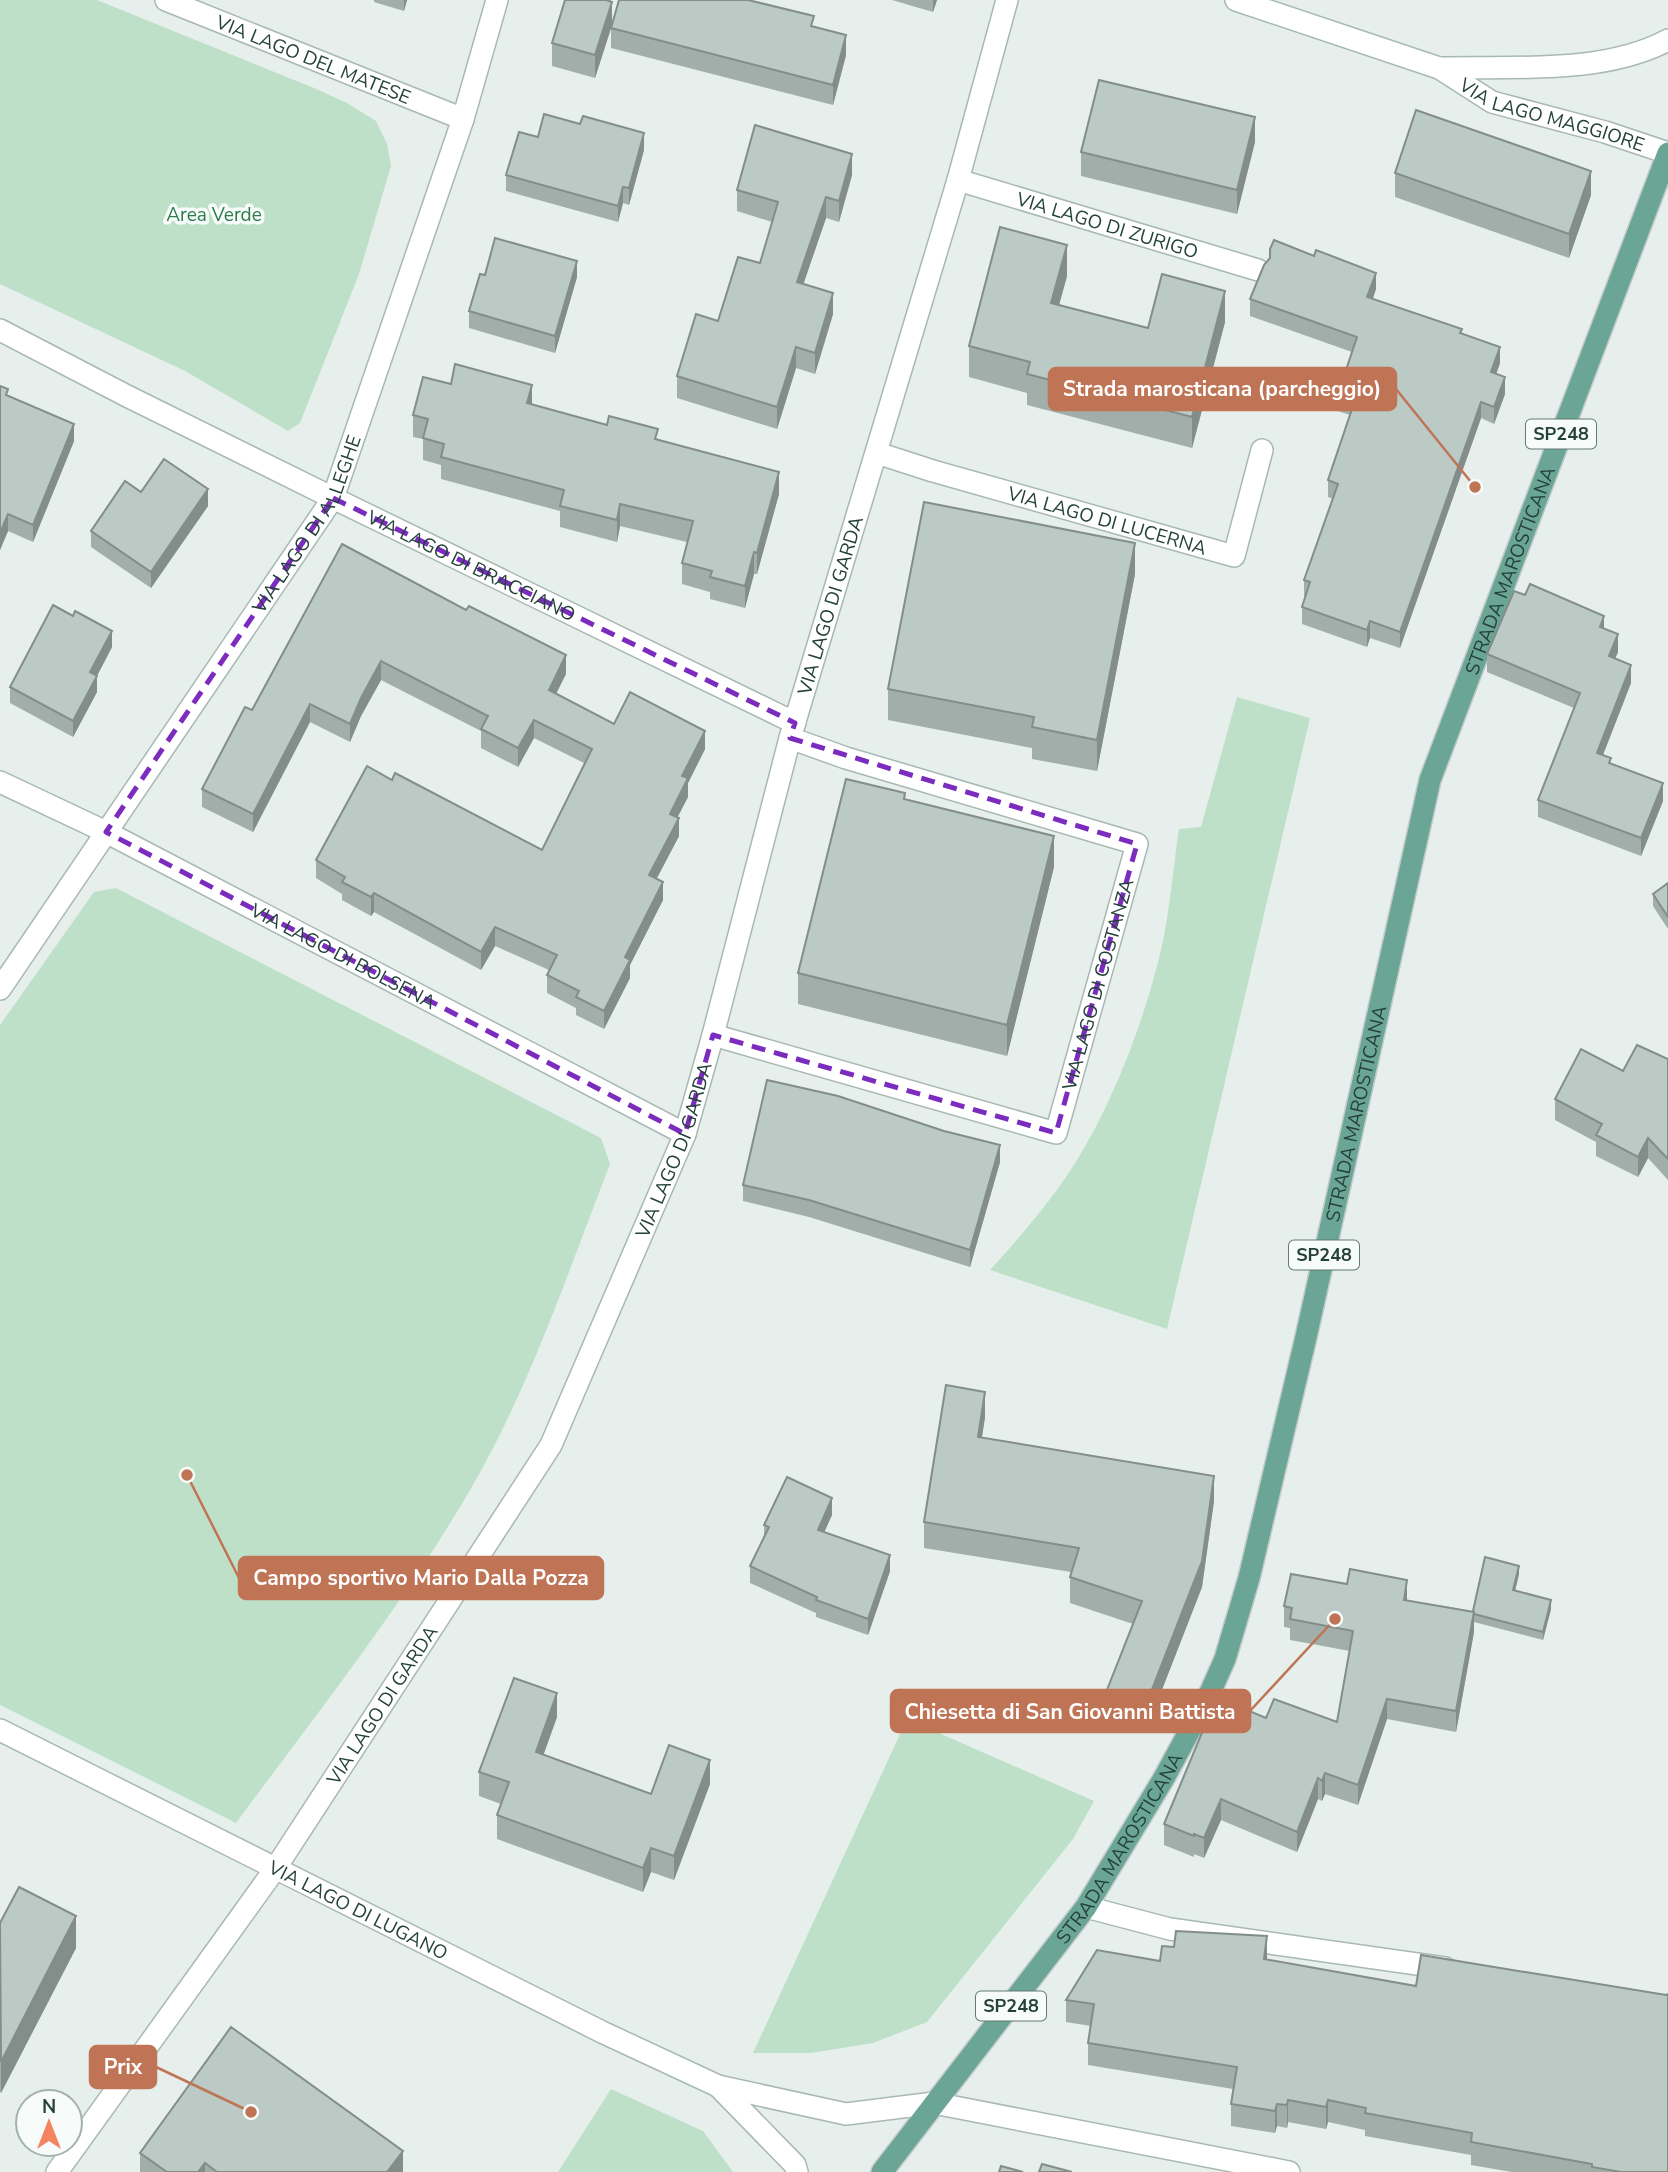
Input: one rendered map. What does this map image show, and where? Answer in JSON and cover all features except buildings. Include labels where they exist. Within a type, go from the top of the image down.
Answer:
[{"type":"main road","name":"STRADA MAROSTICANA","points":[[882,2172],[1086,1907],[1164,1778],[1209,1695],[1225,1658],[1249,1578],[1303,1351],[1430,780],[1668,153]]},
{"type":"street","name":"VIA LAGO DEL MATESE","points":[[166,0],[463,119]]},
{"type":"street","name":"VIA LAGO DI ALLEGHE","points":[[0,989],[332,498],[463,119],[497,0]]},
{"type":"street","name":"VIA LAGO DI GARDA","points":[[57,2172],[275,1869],[551,1445],[685,1134],[792,731],[958,180],[1007,0]]},
{"type":"street","name":"VIA LAGO MAGGIORE","points":[[1236,0],[1440,68],[1492,102],[1605,132],[1668,153]]},
{"type":"street","name":"VIA LAGO MAGGIORE","points":[[1440,68],[1590,65],[1653,48],[1668,40]]},
{"type":"street","name":"VIA LAGO DI ZURIGO","points":[[958,180],[1258,270]]},
{"type":"street","name":"VIA LAGO DI BRACCIANO","points":[[0,330],[792,731]]},
{"type":"street","name":"VIA LAGO DI LUCERNA","points":[[877,453],[1234,556],[1262,450]]},
{"type":"street","name":"VIA LAGO DI COSTANZA","points":[[713,1035],[1056,1133],[1137,844],[846,758],[792,731]]},
{"type":"street","name":"VIA LAGO DI BOLSENA","points":[[0,782],[106,832],[685,1134]]},
{"type":"street","name":"VIA LAGO DI LUGANO","points":[[0,1730],[602,2032],[718,2086],[846,2113],[934,2104],[1289,2172]]},
{"type":"street","points":[[1086,1907],[1170,1929],[1465,1971]]},
{"type":"street","name":"VIA LAGO DI LUGANO","points":[[718,2086],[795,2165],[797,2172]]},
{"type":"highlighted area","points":[[333,498],[795,723],[790,738],[1137,844],[1056,1133],[713,1035],[685,1134],[106,832]]},
{"type":"green space","name":"Area Verde","points":[[0,0],[97,0],[314,88],[347,103],[376,121],[387,144],[391,166],[359,274],[300,423],[288,431],[185,371],[0,284]]},
{"type":"green space","points":[[1237,697],[1310,718],[1167,1329],[990,1270],[1061,1184],[1085,1147],[1112,1093],[1136,1035],[1154,978],[1169,905],[1179,829],[1201,827]]},
{"type":"green space","points":[[116,888],[601,1138],[610,1164],[531,1368],[473,1485],[389,1615],[236,1823],[0,1705],[0,1025],[94,892]]},
{"type":"green space","points":[[907,1719],[1094,1801],[1073,1839],[927,2022],[873,2043],[811,2053],[753,2053]]},
{"type":"green space","points":[[611,2089],[703,2131],[733,2172],[558,2172]]},
{"type":"place","name":"Strada marosticana (parcheggio)","points":[[1475,487]]},
{"type":"place","name":"Campo sportivo Mario Dalla Pozza","points":[[187,1475]]},
{"type":"place","name":"Chiesetta di San Giovanni Battista","points":[[1335,1619]]},
{"type":"place","name":"Prix","points":[[251,2112]]}]
